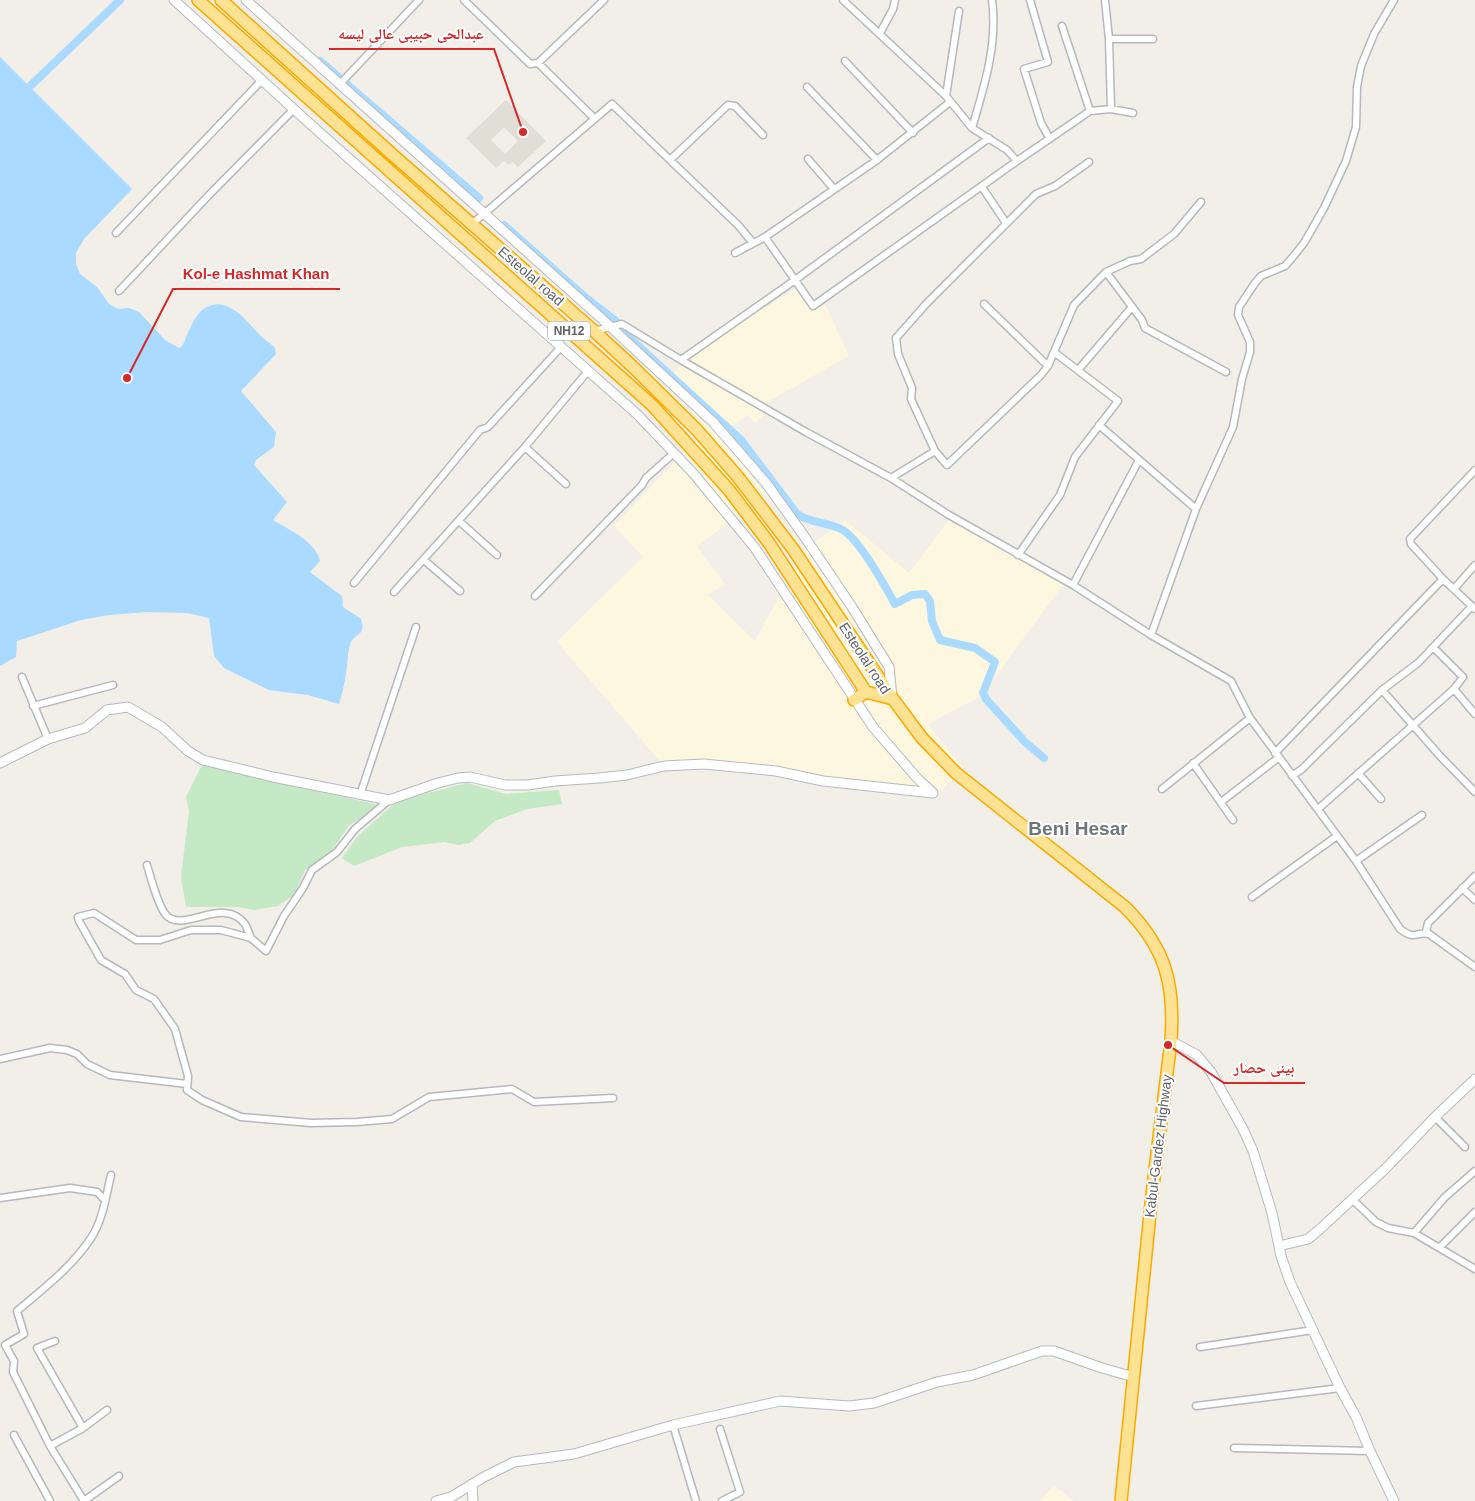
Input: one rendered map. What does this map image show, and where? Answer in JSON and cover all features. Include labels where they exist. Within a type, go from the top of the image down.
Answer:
[{"type":"highway","name":"Esteolal road","points":[[198,0],[652,406],[729,490],[769,543],[866,692],[893,699]]},
{"type":"highway","name":"Esteolal road","points":[[221,0],[594,331],[690,424],[738,476],[793,549],[893,699]]},
{"type":"highway","points":[[854,700],[866,692]]},
{"type":"highway","name":"Kabul-Gardez Highway","points":[[893,699],[922,738],[956,772],[1104,890],[1140,922],[1152,940],[1168,974],[1172,995],[1171,1041],[1152,1194],[1120,1501]]},
{"type":"street","points":[[147,865],[167,916],[177,921],[226,912],[235,915],[244,924],[251,938],[266,951],[284,916],[303,888],[312,870],[337,852],[355,829],[389,800],[458,778],[470,777],[505,785],[528,785],[627,775],[664,766],[704,764],[776,771],[823,781],[933,792],[917,778],[885,742],[854,700],[755,548],[674,452],[638,415],[174,0]]},
{"type":"street","points":[[246,0],[342,82],[713,422],[766,483],[846,598],[889,667],[893,699]]},
{"type":"street","points":[[342,82],[419,0]]},
{"type":"street","points":[[464,0],[530,64],[538,63],[604,0]]},
{"type":"street","points":[[843,0],[946,96],[972,128],[1007,150],[1017,161]]},
{"type":"street","points":[[880,33],[895,0]]},
{"type":"street","points":[[972,128],[991,60],[992,0]]},
{"type":"street","points":[[1030,0],[1048,62],[1024,69],[1041,123],[1050,139]]},
{"type":"street","points":[[1105,0],[1109,39],[1111,109]]},
{"type":"street","points":[[1151,635],[1196,509],[1233,427],[1242,379],[1249,361],[1250,342],[1240,322],[1239,307],[1254,283],[1261,276],[1286,266],[1304,243],[1324,208],[1346,161],[1356,127],[1357,88],[1361,66],[1374,34],[1394,0]]},
{"type":"street","points":[[946,96],[959,11]]},
{"type":"street","points":[[1062,26],[1090,111]]},
{"type":"street","points":[[1109,39],[1153,39]]},
{"type":"street","points":[[845,61],[913,133]]},
{"type":"street","points":[[538,63],[595,119]]},
{"type":"street","points":[[116,233],[262,80]]},
{"type":"street","points":[[807,87],[877,160]]},
{"type":"street","points":[[735,253],[765,237],[877,160],[950,102]]},
{"type":"street","points":[[472,224],[612,104],[738,225],[753,243]]},
{"type":"street","points":[[670,160],[728,105],[735,106],[763,135]]},
{"type":"street","points":[[119,291],[208,196],[294,109]]},
{"type":"street","points":[[765,237],[813,306],[1090,111],[1111,109],[1133,113]]},
{"type":"street","points":[[681,360],[795,280],[989,138]]},
{"type":"street","points":[[808,159],[834,189]]},
{"type":"street","points":[[1089,162],[1055,186],[1036,194],[927,303],[896,338],[898,354],[912,388],[911,399],[935,451],[947,466],[1034,382],[1048,366],[1074,305],[1106,272],[1130,261],[1140,260],[1174,234],[1201,202]]},
{"type":"street","points":[[982,187],[1006,223]]},
{"type":"street","points":[[1106,272],[1142,320],[1145,328],[1226,372]]},
{"type":"street","points":[[984,304],[1048,366]]},
{"type":"street","points":[[1078,370],[1132,307]]},
{"type":"street","points":[[594,331],[622,324],[806,432],[891,478],[1018,555],[1073,585],[1151,635],[1231,681],[1250,718],[1356,861],[1400,929],[1408,935],[1414,936],[1426,932]]},
{"type":"street","points":[[354,583],[480,430],[488,427],[561,347]]},
{"type":"street","points":[[1018,555],[1060,495],[1075,457],[1118,401],[1054,352]]},
{"type":"street","points":[[394,592],[526,448],[588,371]]},
{"type":"street","points":[[1099,425],[1196,509]]},
{"type":"street","points":[[526,448],[566,484]]},
{"type":"street","points":[[891,478],[935,451]]},
{"type":"street","points":[[535,596],[642,486],[646,478],[674,452]]},
{"type":"street","points":[[1073,585],[1139,460]]},
{"type":"street","points":[[1292,776],[1302,769],[1382,690],[1418,662],[1473,608],[1411,544],[1410,539],[1475,470]]},
{"type":"street","points":[[459,521],[497,554]]},
{"type":"street","points":[[424,560],[460,591]]},
{"type":"street","points":[[1454,589],[1475,566]]},
{"type":"street","points":[[1220,802],[1276,755],[1444,579]]},
{"type":"street","points":[[360,795],[416,627]]},
{"type":"street","points":[[1318,809],[1454,689],[1463,677],[1433,647]]},
{"type":"street","points":[[22,677],[48,739]]},
{"type":"street","points":[[34,706],[113,685]]},
{"type":"street","points":[[1454,689],[1475,714]]},
{"type":"street","points":[[1382,690],[1440,756],[1474,788]]},
{"type":"street","points":[[0,763],[48,739],[85,728],[108,710],[128,707],[162,727],[188,751],[203,760],[243,771],[389,800]]},
{"type":"street","points":[[1162,790],[1250,718]]},
{"type":"street","points":[[1193,763],[1234,820]]},
{"type":"street","points":[[1358,773],[1381,799]]},
{"type":"street","points":[[1356,861],[1422,815]]},
{"type":"street","points":[[1252,897],[1337,836]]},
{"type":"street","points":[[1426,932],[1428,923],[1475,876]]},
{"type":"street","points":[[1462,888],[1475,900]]},
{"type":"street","points":[[251,938],[221,930],[191,930],[160,940],[136,940],[94,913],[78,917],[78,921],[102,960],[125,974],[136,990],[154,999],[175,1029],[188,1076],[187,1090],[202,1100],[241,1117],[311,1123],[392,1119],[429,1097],[512,1089],[534,1102],[613,1098]]},
{"type":"street","points":[[1426,932],[1475,967]]},
{"type":"street","points":[[1171,1041],[1197,1055],[1211,1072],[1230,1104],[1253,1151],[1290,1282],[1340,1388],[1356,1417],[1394,1501]]},
{"type":"street","points":[[0,1059],[50,1048],[77,1054],[87,1064],[110,1074],[187,1084]]},
{"type":"street","points":[[1279,1246],[1308,1239],[1385,1170],[1435,1117],[1475,1079]]},
{"type":"street","points":[[1435,1117],[1465,1148]]},
{"type":"street","points":[[1414,1233],[1445,1197],[1475,1171]]},
{"type":"street","points":[[111,1175],[105,1200],[92,1237],[62,1273],[17,1311],[24,1334],[5,1344],[14,1361],[13,1372],[50,1446],[84,1501],[119,1476]]},
{"type":"street","points":[[0,1198],[70,1188],[97,1192],[105,1200]]},
{"type":"street","points":[[1352,1199],[1376,1222],[1388,1228],[1414,1233],[1440,1247],[1475,1270]]},
{"type":"street","points":[[1440,1247],[1475,1212]]},
{"type":"street","points":[[1200,1348],[1313,1330]]},
{"type":"street","points":[[55,1341],[37,1348],[83,1428]]},
{"type":"street","points":[[436,1501],[451,1497],[514,1462],[574,1454],[672,1426],[780,1401],[849,1406],[874,1403],[937,1382],[973,1375],[1047,1350],[1134,1377]]},
{"type":"street","points":[[1196,1406],[1340,1388]]},
{"type":"street","points":[[50,1446],[83,1428],[107,1410]]},
{"type":"street","points":[[672,1426],[696,1501]]},
{"type":"street","points":[[720,1429],[740,1492],[722,1501]]},
{"type":"street","points":[[14,1435],[50,1501]]},
{"type":"street","points":[[1234,1448],[1370,1451]]},
{"type":"street","points":[[472,1484],[474,1501]]},
{"type":"shaded area","points":[[506,100],[546,141],[518,167],[513,162],[508,165],[504,161],[496,168],[466,138]],"holes":[[[504,127],[518,141],[505,154],[491,140]]]},
{"type":"shaded area","points":[[798,287],[826,306],[849,356],[762,405],[766,413],[755,423],[748,415],[719,435],[766,494],[697,546],[725,585],[708,595],[755,641],[804,550],[845,520],[909,573],[950,519],[1063,585],[981,696],[928,724],[963,768],[942,790],[933,793],[776,771],[664,766],[557,642],[643,557],[614,525],[703,433],[674,373],[690,354]]},
{"type":"shaded area","points":[[1054,1485],[1073,1501],[1040,1501]]},
{"type":"green space","points":[[202,765],[379,805],[368,815],[349,825],[331,852],[305,870],[295,894],[278,906],[254,910],[238,907],[186,907],[181,877],[189,811],[186,797]]},
{"type":"green space","points":[[467,783],[506,794],[559,790],[562,804],[527,809],[495,821],[470,843],[458,845],[445,842],[402,847],[354,866],[342,858],[357,837],[397,801]]},
{"type":"water","points":[[0,57],[132,189],[84,239],[76,253],[76,264],[80,274],[97,287],[109,304],[118,309],[129,308],[139,312],[165,340],[179,348],[183,345],[201,311],[214,304],[230,308],[238,313],[275,348],[276,354],[241,391],[276,432],[274,447],[256,460],[254,465],[287,502],[273,520],[308,542],[320,561],[310,572],[342,596],[343,607],[361,619],[361,632],[354,638],[349,648],[345,681],[339,704],[308,695],[269,690],[224,668],[214,656],[209,618],[187,613],[148,612],[109,615],[81,620],[17,641],[16,657],[0,666]]},
{"type":"waterway","points":[[24,92],[120,0]]},
{"type":"waterway","points":[[320,61],[479,198]]},
{"type":"waterway","points":[[504,225],[586,298],[617,322]]},
{"type":"waterway","points":[[624,333],[741,440],[797,514],[807,519],[841,529],[848,534],[871,563],[895,604],[912,595],[925,594],[930,601],[932,621],[940,640],[975,648],[995,662],[983,693],[986,699],[1025,742],[1044,758]]},
{"type":"place","name":"عبدالحی حبیبی عالی لیسه","points":[[523,132]]},
{"type":"place","name":"Kol-e Hashmat Khan","points":[[127,378]]},
{"type":"place","name":"بینی حصار","points":[[1168,1045]]},
{"type":"district","name":"Beni Hesar","points":[[1078,828]]}]
